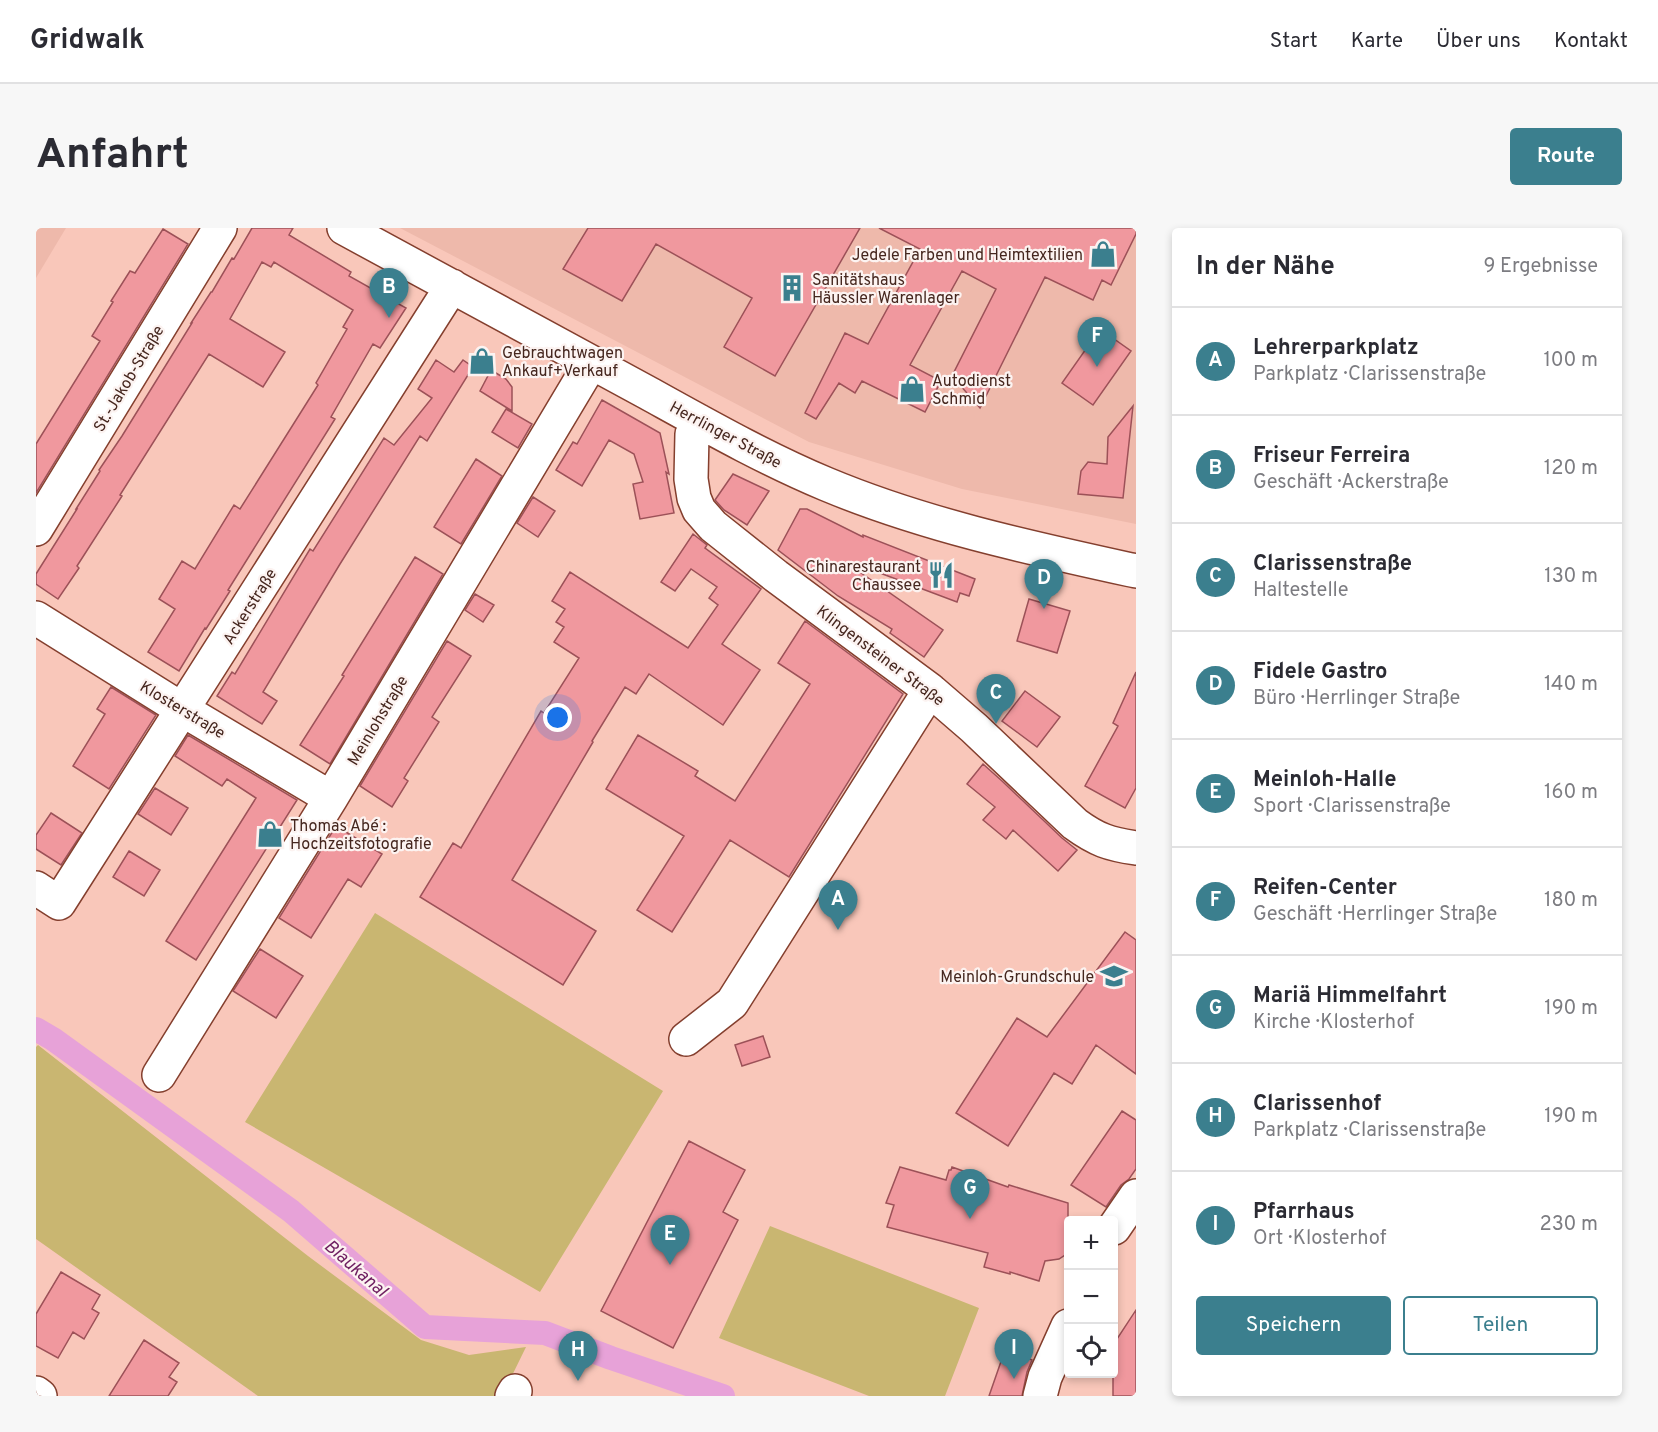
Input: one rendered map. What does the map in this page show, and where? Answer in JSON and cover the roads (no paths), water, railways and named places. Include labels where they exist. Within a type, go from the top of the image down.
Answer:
[{"type":"street","name":"St.-Jakob-Straße","points":[[36,529],[220,228]]},
{"type":"street","name":"Herrlinger Straße","points":[[344,228],[699,422],[826,484],[918,517],[974,533],[1136,571]]},
{"type":"street","name":"Ackerstraße","points":[[36,888],[59,903],[452,286]]},
{"type":"street","name":"Meinlohstraße","points":[[159,1075],[331,798],[591,363]]},
{"type":"street","name":"Klingensteiner Straße","points":[[699,422],[692,434],[691,479],[694,498],[699,510],[713,526],[776,576],[930,690],[1093,837],[1114,845],[1136,848]]},
{"type":"street","name":"Klosterstraße","points":[[36,618],[183,710],[331,798]]},
{"type":"street","points":[[686,1039],[732,1003],[930,690]]},
{"type":"street","points":[[1118,1221],[1136,1196]]},
{"type":"street","points":[[1041,1396],[1046,1377],[1064,1335]]},
{"type":"street","points":[[36,1393],[40,1396]]},
{"type":"waterway","name":"Blaukanal","points":[[36,1029],[291,1211],[425,1327],[545,1333],[723,1396]]},
{"type":"place","name":"Jedele Farben und Heimtextilien","points":[[1103,254]]},
{"type":"place","name":"Sanitätshaus Häussler Warenlager","points":[[792,288]]},
{"type":"place","name":"Friseur Ferreira","points":[[389,318]]},
{"type":"place","name":"Gebrauchtwagen Ankauf+Verkauf","points":[[482,361]]},
{"type":"place","name":"Reifen-Center","points":[[1097,367]]},
{"type":"place","name":"Autodienst Schmid","points":[[912,389]]},
{"type":"place","name":"Chinarestaurant Chaussee","points":[[941,575]]},
{"type":"place","name":"Fidele Gastro","points":[[1044,609]]},
{"type":"place","name":"Clarissenstraße","points":[[996,724]]},
{"type":"place","name":"Thomas Abé : Hochzeitsfotografie","points":[[270,834]]},
{"type":"place","name":"Lehrerparkplatz","points":[[838,930]]},
{"type":"place","name":"Meinloh-Grundschule","points":[[1114,976]]},
{"type":"place","name":"Mariä Himmelfahrt","points":[[970,1219]]},
{"type":"place","name":"Meinloh-Halle","points":[[670,1265]]},
{"type":"place","name":"Pfarrhaus","points":[[1014,1379]]},
{"type":"place","name":"Clarissenhof","points":[[578,1381]]}]
